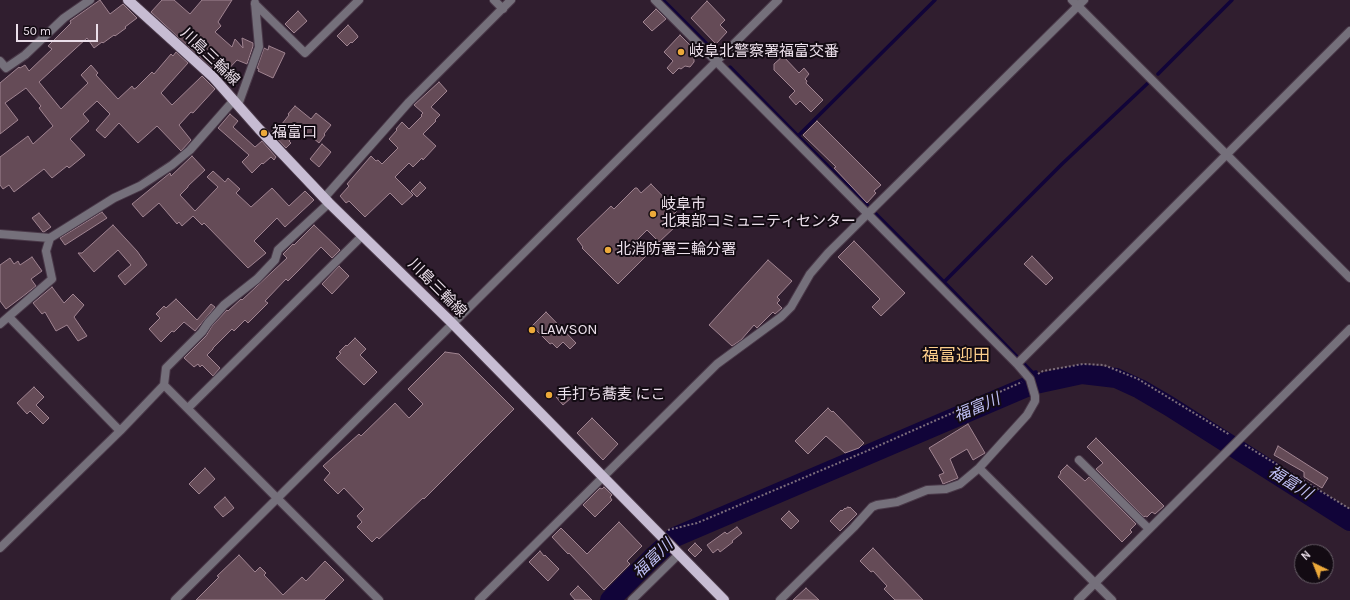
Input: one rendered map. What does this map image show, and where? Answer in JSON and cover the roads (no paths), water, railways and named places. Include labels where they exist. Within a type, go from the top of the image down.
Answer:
[{"type":"main road","name":"川島三輪線","points":[[128,0],[213,77],[259,129],[327,200],[452,323],[724,600]]},
{"type":"street","points":[[2,66],[25,56],[64,18],[90,0]]},
{"type":"street","points":[[255,2],[305,53],[359,0]]},
{"type":"street","points":[[494,0],[502,9]]},
{"type":"street","points":[[0,548],[120,431],[164,385],[166,368],[202,332],[224,305],[257,279],[276,260],[278,250],[327,200],[409,102],[511,0]]},
{"type":"street","points":[[655,0],[870,211],[1019,361],[1030,379],[1035,396],[1035,401],[1027,415],[979,468],[960,484],[946,489],[927,490],[897,502],[872,507],[854,527],[780,600]]},
{"type":"street","points":[[175,600],[778,0]]},
{"type":"street","points":[[0,234],[50,238],[114,198],[140,186],[172,165],[190,150],[236,103],[259,47],[255,2]]},
{"type":"street","points":[[479,600],[717,364],[781,317],[792,307],[810,274],[870,211],[1078,2],[1226,154],[1350,278]]},
{"type":"street","points":[[1019,361],[1350,31]]},
{"type":"street","points":[[188,408],[363,235]]},
{"type":"street","points":[[0,324],[52,279],[46,251],[50,238]]},
{"type":"street","points":[[9,317],[120,431]]},
{"type":"street","points":[[1078,600],[1350,329]]},
{"type":"street","points":[[164,385],[379,600]]},
{"type":"street","points":[[1079,460],[1149,529]]},
{"type":"street","points":[[979,468],[1112,600]]},
{"type":"street","points":[[632,600],[677,553]]},
{"type":"waterway","points":[[663,0],[712,49]]},
{"type":"waterway","points":[[935,0],[798,136],[944,282]]},
{"type":"waterway","points":[[1158,74],[1232,0]]},
{"type":"waterway","points":[[730,67],[798,136]]},
{"type":"waterway","points":[[1036,372],[1033,373],[944,282],[1062,164],[1148,83]]},
{"type":"waterway","name":"福富川","points":[[610,600],[675,537],[1031,385],[1082,374],[1116,378],[1140,389],[1350,521]]},
{"type":"waterway","name":"福富川","points":[[1040,379],[1041,383]]},
{"type":"place","name":"岐阜北警察署福富交番","points":[[681,52]]},
{"type":"place","name":"福富口","points":[[264,133]]},
{"type":"place","name":"岐阜市 北東部コミュニティセンター","points":[[653,214]]},
{"type":"place","name":"北消防署三輪分署","points":[[608,250]]},
{"type":"place","name":"LAWSON","points":[[532,330]]},
{"type":"place","name":"手打ち蕎麦 にこ","points":[[549,395]]},
{"type":"district","name":"福富迎田","points":[[956,356]]}]
